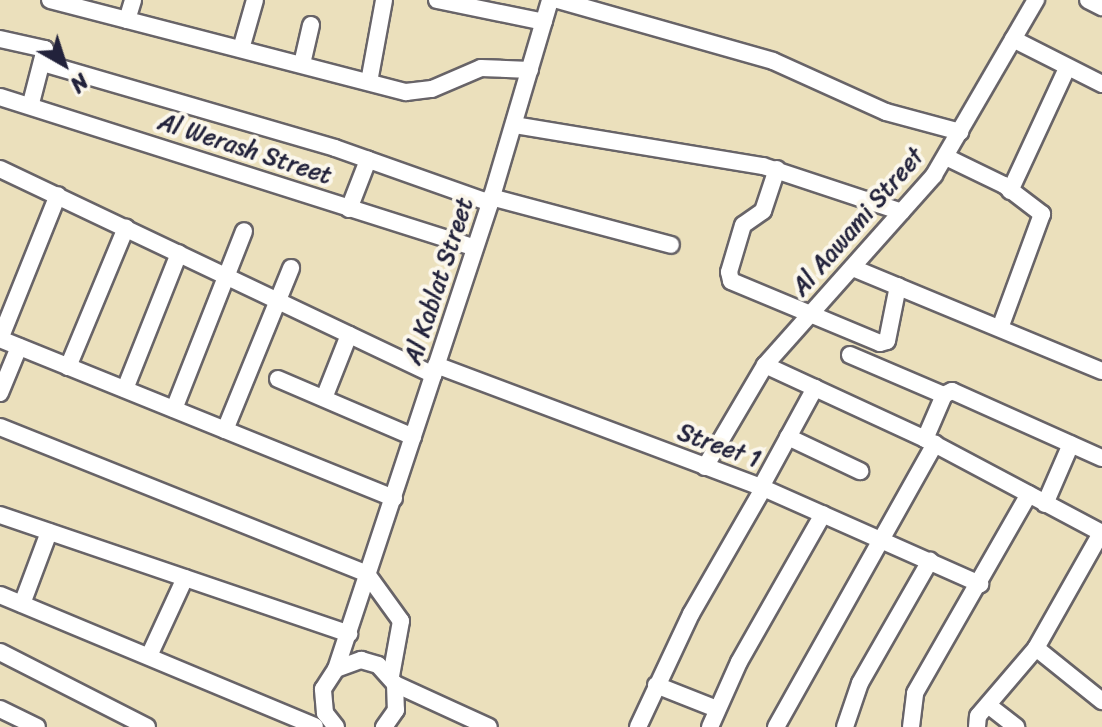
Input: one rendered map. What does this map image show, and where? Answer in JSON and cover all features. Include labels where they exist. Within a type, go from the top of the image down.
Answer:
[{"type":"street","points":[[50,0],[79,4],[127,20],[369,82],[420,92],[481,68],[530,70]]},
{"type":"street","points":[[127,20],[133,0]]},
{"type":"street","points":[[241,49],[255,0]]},
{"type":"street","points":[[369,82],[384,0]]},
{"type":"street","points":[[437,0],[544,22]]},
{"type":"street","name":"Al Kablat Street","points":[[323,705],[323,689],[336,669],[394,498],[514,125],[550,0]]},
{"type":"street","points":[[558,0],[773,61],[886,112],[960,132]]},
{"type":"street","points":[[616,17],[621,0]]},
{"type":"street","name":"Al Aawami Street","points":[[705,467],[765,365],[902,212],[946,157],[1036,0]]},
{"type":"street","points":[[1088,0],[1102,7]]},
{"type":"street","points":[[302,64],[311,25]]},
{"type":"street","points":[[0,39],[43,47],[43,63],[31,103]]},
{"type":"street","points":[[1013,39],[1102,84]]},
{"type":"street","points":[[43,63],[368,160],[490,200],[671,245]]},
{"type":"street","points":[[1010,191],[1067,68]]},
{"type":"street","name":"Al Werash Street","points":[[0,97],[31,103],[349,209],[474,247]]},
{"type":"street","points":[[514,125],[777,169],[902,212]]},
{"type":"street","points":[[946,157],[1010,191],[1042,214],[1000,328]]},
{"type":"street","points":[[349,209],[368,160]]},
{"type":"street","name":"Street 1","points":[[0,169],[349,335],[435,370],[762,488],[980,584]]},
{"type":"street","points":[[777,169],[763,211],[743,225],[728,276],[774,303],[884,342],[898,286]]},
{"type":"street","points":[[58,195],[0,339],[394,498]]},
{"type":"street","points":[[68,367],[126,228]]},
{"type":"street","points":[[174,409],[244,231]]},
{"type":"street","points":[[125,389],[179,253]]},
{"type":"street","points":[[225,430],[291,268]]},
{"type":"street","points":[[853,268],[1102,371]]},
{"type":"street","points":[[324,398],[349,335]]},
{"type":"street","points":[[0,393],[19,347]]},
{"type":"street","points":[[850,355],[944,395]]},
{"type":"street","points":[[765,365],[930,441],[1101,533],[1036,648],[988,705],[977,727]]},
{"type":"street","points":[[278,379],[413,437]]},
{"type":"street","points":[[638,727],[656,685],[815,388]]},
{"type":"street","points":[[776,727],[881,540],[930,441],[944,395],[952,391],[1102,458]]},
{"type":"street","points":[[0,427],[367,574],[401,621],[393,680],[396,710],[384,727]]},
{"type":"street","points":[[788,437],[860,471]]},
{"type":"street","points":[[1045,504],[1071,444]]},
{"type":"street","points":[[911,727],[915,693],[1029,494]]},
{"type":"street","points":[[710,727],[823,514]]},
{"type":"street","points":[[0,515],[349,634]]},
{"type":"street","points":[[22,604],[49,532]]},
{"type":"street","points":[[845,727],[860,683],[930,561]]},
{"type":"street","points":[[149,656],[185,578]]},
{"type":"street","points":[[0,595],[315,726],[323,705]]},
{"type":"street","points":[[1036,648],[1102,701]]},
{"type":"street","points":[[0,652],[147,727]]},
{"type":"street","points":[[336,669],[361,660],[378,665],[393,680],[489,727]]},
{"type":"street","points":[[656,685],[717,709]]},
{"type":"street","points":[[323,705],[336,727]]},
{"type":"street","points":[[988,705],[1016,727]]},
{"type":"street","points":[[0,709],[37,727]]}]
